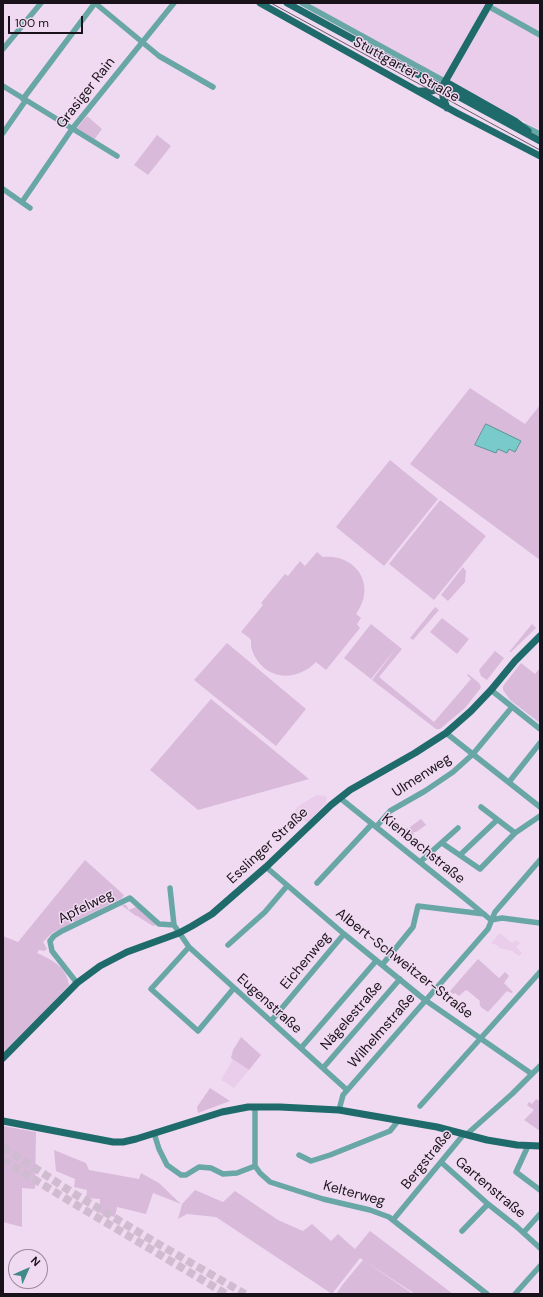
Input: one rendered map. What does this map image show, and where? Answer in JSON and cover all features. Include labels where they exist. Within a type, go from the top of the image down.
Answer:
[{"type":"main road","name":"Stuttgarter Straße","points":[[260,3],[447,108],[540,156]]},
{"type":"main road","name":"Stuttgarter Straße","points":[[287,3],[444,85],[540,140]]},
{"type":"main road","points":[[447,108],[443,97],[444,85],[489,4]]},
{"type":"main road","points":[[417,91],[432,91],[444,85]]},
{"type":"main road","points":[[444,85],[515,121],[540,140]]},
{"type":"main road","name":"Esslinger Straße","points":[[3,1058],[77,983],[100,966],[127,952],[179,933],[212,914],[266,867],[340,798],[362,782],[415,753],[446,733],[491,690],[515,661],[540,636]]},
{"type":"main road","points":[[3,1121],[113,1142],[123,1142],[222,1112],[255,1107],[294,1107],[339,1110],[437,1127],[487,1140],[528,1146],[540,1146]]},
{"type":"street","points":[[3,49],[41,3]]},
{"type":"street","points":[[3,133],[95,3],[142,43],[168,62],[213,87]]},
{"type":"street","name":"Grasiger Rain","points":[[22,202],[72,129],[174,3]]},
{"type":"street","name":"Stuttgarter Straße","points":[[302,3],[444,85]]},
{"type":"street","points":[[489,4],[540,35]]},
{"type":"street","points":[[3,86],[117,156]]},
{"type":"street","points":[[515,121],[540,134]]},
{"type":"street","points":[[3,189],[30,208]]},
{"type":"street","points":[[491,690],[540,729]]},
{"type":"street","name":"Ulmenweg","points":[[317,883],[374,825],[390,811],[441,781],[473,754],[512,707]]},
{"type":"street","points":[[446,733],[540,807]]},
{"type":"street","points":[[509,782],[540,743]]},
{"type":"street","name":"Kienbachstraße","points":[[340,798],[491,920]]},
{"type":"street","points":[[481,806],[515,833]]},
{"type":"street","points":[[442,844],[480,869],[515,833],[540,816]]},
{"type":"street","points":[[460,855],[497,820]]},
{"type":"street","points":[[420,862],[442,844],[458,828]]},
{"type":"street","name":"Wilhelmstraße","points":[[339,1110],[341,1100],[347,1090],[488,929],[495,912],[540,860]]},
{"type":"street","name":"Albert-Schweitzer-Straße","points":[[266,867],[376,961],[426,1000],[532,1074]]},
{"type":"street","points":[[228,945],[265,912],[287,886]]},
{"type":"street","points":[[170,888],[174,925],[179,933]]},
{"type":"street","name":"Apfelweg","points":[[77,983],[52,951],[50,941],[54,936],[130,898],[159,924],[174,925]]},
{"type":"street","points":[[382,965],[413,927],[418,906],[484,914]]},
{"type":"street","points":[[491,920],[502,918],[539,923]]},
{"type":"street","name":"Eugenstraße","points":[[179,933],[189,947],[347,1090]]},
{"type":"street","name":"Eichenweg","points":[[271,1021],[344,934]]},
{"type":"street","points":[[189,947],[151,989],[198,1031],[234,988]]},
{"type":"street","points":[[300,1048],[376,961]]},
{"type":"street","points":[[420,1106],[540,972]]},
{"type":"street","name":"Nägelestraße","points":[[323,1068],[400,979]]},
{"type":"street","name":"Bergstraße","points":[[393,1220],[465,1134],[512,1094],[540,1066]]},
{"type":"street","points":[[154,1133],[159,1149],[167,1164],[181,1175],[186,1175],[199,1167],[211,1168],[223,1174],[237,1173],[255,1166],[255,1107]]},
{"type":"street","points":[[299,1155],[311,1161],[330,1156],[390,1130],[398,1121]]},
{"type":"street","points":[[528,1146],[516,1172],[540,1190]]},
{"type":"street","name":"Gartenstraße","points":[[442,1163],[488,1204],[524,1232],[540,1248]]},
{"type":"street","name":"Kelterweg","points":[[255,1166],[270,1182],[323,1199],[383,1214],[393,1220],[487,1294]]},
{"type":"street","points":[[462,1231],[488,1204]]},
{"type":"street","points":[[524,1232],[540,1214]]},
{"type":"street","points":[[516,1294],[540,1266]]},
{"type":"shaded area","points":[[300,3],[540,3],[540,130]]},
{"type":"shaded area","points":[[87,116],[102,129],[94,140],[76,129]]},
{"type":"shaded area","points":[[157,135],[171,146],[148,175],[134,165]]},
{"type":"shaded area","points":[[470,388],[525,424],[540,405],[540,560],[410,464]]},
{"type":"shaded area","points":[[486,424],[521,441],[515,452],[509,449],[507,453],[498,449],[496,453],[475,445]]},
{"type":"shaded area","points":[[390,460],[438,499],[384,566],[336,527]]},
{"type":"shaded area","points":[[440,500],[486,536],[434,600],[389,564]]},
{"type":"shaded area","points":[[317,552],[323,557],[335,557],[345,561],[354,566],[360,574],[364,583],[364,593],[362,603],[356,614],[361,618],[357,624],[360,628],[326,670],[316,662],[309,668],[294,675],[278,675],[263,667],[254,655],[251,640],[241,632],[263,605],[261,603],[285,574],[288,576],[300,561],[305,566]]},
{"type":"shaded area","points":[[463,567],[466,571],[465,582],[448,601],[441,595]]},
{"type":"shaded area","points":[[435,607],[439,610],[413,640],[410,638]]},
{"type":"shaded area","points":[[442,618],[469,639],[457,654],[430,632]]},
{"type":"shaded area","points":[[371,624],[402,649],[379,677],[434,722],[471,679],[467,675],[468,674],[479,683],[481,687],[480,689],[465,708],[440,729],[436,729],[372,680],[397,647],[371,679],[344,658]]},
{"type":"shaded area","points":[[532,624],[536,628],[511,652],[509,652]]},
{"type":"shaded area","points":[[227,643],[306,709],[276,746],[194,680]]},
{"type":"shaded area","points":[[495,651],[504,658],[487,680],[481,676],[479,670]]},
{"type":"shaded area","points":[[521,663],[535,674],[540,668],[540,723],[510,700],[503,690],[503,686]]},
{"type":"shaded area","points":[[211,699],[309,779],[198,810],[150,770]]},
{"type":"shaded area","points":[[317,795],[325,796],[327,798],[327,802],[307,823],[295,811],[296,808]]},
{"type":"shaded area","points":[[421,819],[426,825],[416,832],[413,832],[414,834],[407,842],[399,835],[407,828],[410,830],[410,827]]},
{"type":"shaded area","points":[[85,860],[124,895],[122,898],[52,933],[43,942],[47,949],[44,951],[39,950],[37,953],[58,964],[62,968],[69,985],[3,1052],[3,936],[18,942]]},
{"type":"shaded area","points":[[120,904],[126,905],[129,910],[138,906],[156,925],[153,926],[136,916]]},
{"type":"shaded area","points":[[500,933],[512,943],[516,940],[520,943],[516,947],[522,953],[519,956],[510,950],[498,948],[499,946],[491,943]]},
{"type":"shaded area","points":[[478,959],[499,978],[505,972],[509,976],[504,983],[513,992],[511,993],[507,991],[488,1012],[483,1009],[480,1001],[468,991],[466,990],[459,996],[450,991]]},
{"type":"shaded area","points":[[241,1037],[261,1055],[249,1070],[231,1058],[233,1050]]},
{"type":"shaded area","points":[[233,1059],[249,1070],[234,1088],[221,1080]]},
{"type":"shaded area","points":[[210,1088],[230,1101],[198,1113],[197,1107]]},
{"type":"shaded area","points":[[536,1099],[540,1101],[540,1131],[524,1120],[534,1110],[527,1105],[529,1102],[532,1104]]},
{"type":"shaded area","points":[[3,1126],[36,1132],[35,1189],[22,1188],[22,1227],[3,1222]]},
{"type":"shaded area","points":[[54,1150],[86,1163],[89,1170],[139,1179],[141,1173],[159,1183],[181,1204],[153,1193],[146,1214],[117,1207],[115,1217],[99,1213],[100,1199],[86,1198],[87,1190],[74,1187],[75,1179],[56,1171]]},
{"type":"shaded area","points":[[195,1190],[223,1202],[235,1191],[278,1220],[303,1231],[312,1224],[331,1241],[338,1234],[355,1249],[370,1231],[453,1294],[415,1294],[360,1258],[332,1294],[216,1217],[187,1214],[178,1219],[182,1204]]},
{"type":"shaded area","points":[[363,1260],[413,1294],[336,1294]]},
{"type":"tunnel","points":[[3,1147],[73,1193],[245,1294]]},
{"type":"tunnel","points":[[3,1159],[68,1200],[226,1294]]},
{"type":"tram line","points":[[271,3],[540,150]]}]
